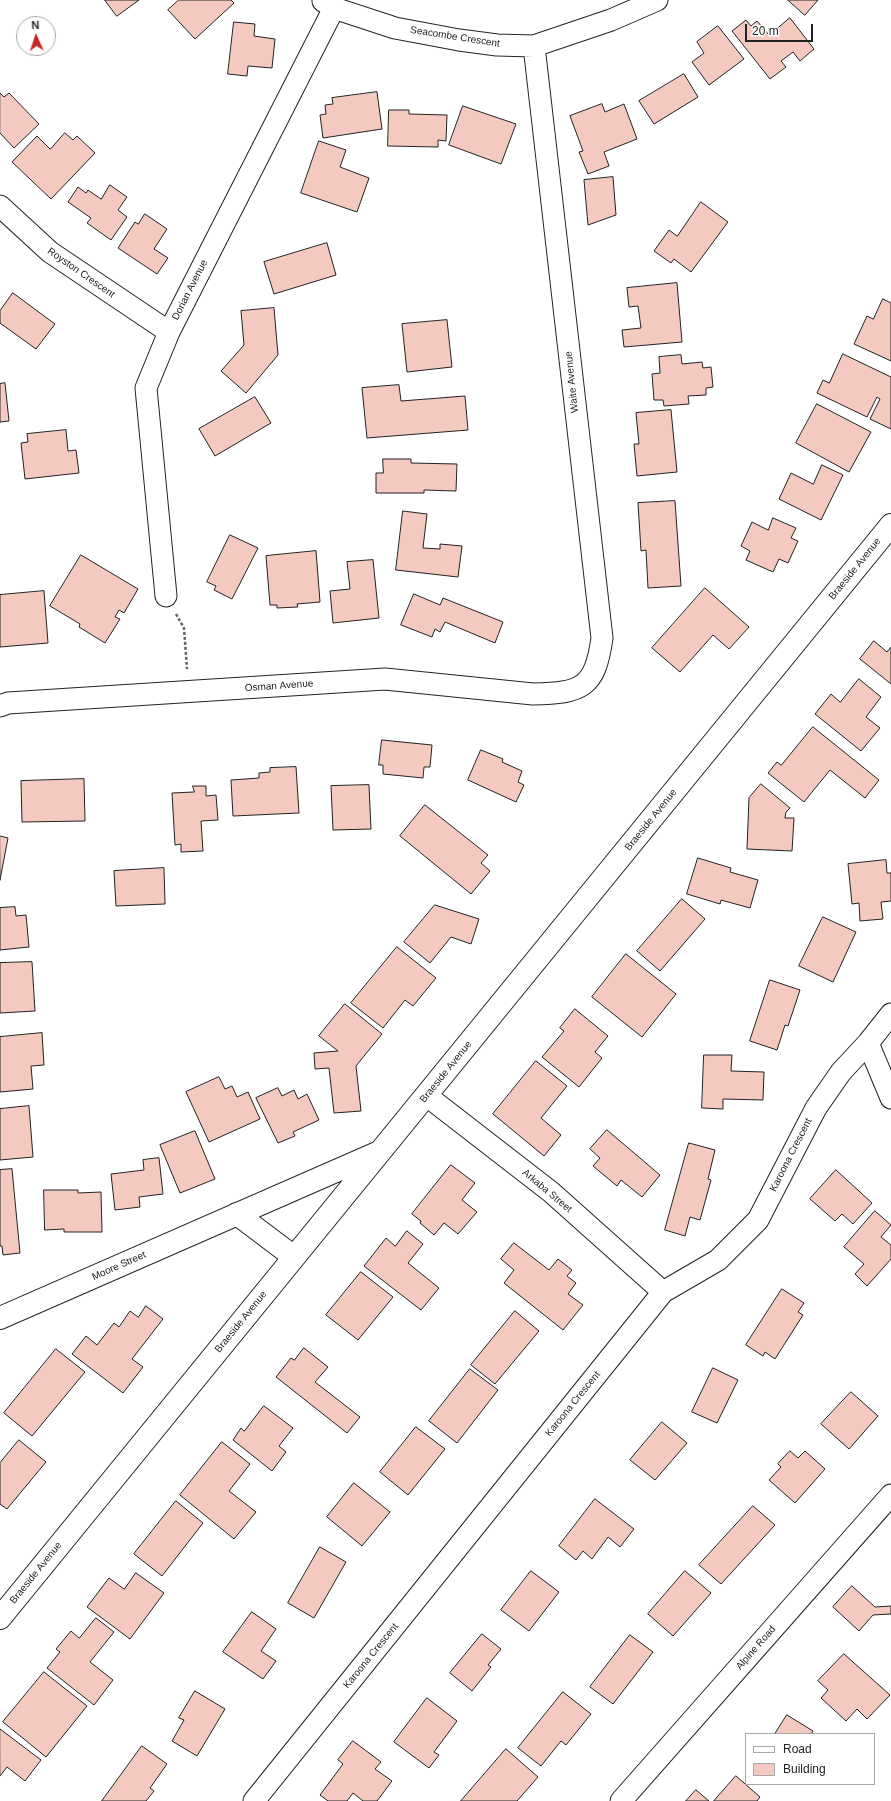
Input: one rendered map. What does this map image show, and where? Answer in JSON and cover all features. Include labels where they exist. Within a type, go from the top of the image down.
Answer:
[{"type":"street","name":"Seacombe Crescent","points":[[328,4],[395,28],[459,40],[497,45],[534,46],[611,20],[657,0]]},
{"type":"street","name":"Dorian Avenue","points":[[166,596],[146,388],[169,332],[328,4]]},
{"type":"street","name":"Waite Avenue","points":[[534,46],[602,638],[595,671],[586,684],[574,690],[558,694]]},
{"type":"street","name":"Royston Crescent","points":[[0,206],[50,252],[169,332]]},
{"type":"street","name":"Braeside Avenue","points":[[0,1618],[891,525]]},
{"type":"street","name":"Osman Avenue","points":[[0,706],[8,703],[385,679],[533,694],[558,694]]},
{"type":"street","name":"Karoona Crescent","points":[[254,1801],[663,1292],[718,1260],[758,1220],[816,1108],[841,1072],[868,1043],[891,1014]]},
{"type":"street","points":[[868,1043],[891,1098]]},
{"type":"street","name":"Arkaba Street","points":[[427,1096],[551,1192],[663,1292]]},
{"type":"street","name":"Moore Street","points":[[0,1318],[380,1152]]},
{"type":"street","points":[[237,1214],[294,1257]]},
{"type":"street","name":"Alpine Road","points":[[621,1801],[891,1495]]},
{"type":"path","points":[[166,596],[184,628],[189,692]]},
{"type":"building","points":[[105,0],[139,0],[117,16]]},
{"type":"building","points":[[179,0],[231,0],[234,3],[195,39],[168,10]]},
{"type":"building","points":[[788,0],[818,0],[805,15]]},
{"type":"building","points":[[790,18],[814,49],[800,61],[793,52],[781,61],[786,67],[770,79],[732,31],[746,20],[751,26],[757,21],[769,35]]},
{"type":"building","points":[[234,22],[255,24],[254,36],[275,39],[272,68],[248,66],[247,76],[228,74]]},
{"type":"building","points":[[718,26],[744,59],[709,85],[692,62],[704,53],[697,42]]},
{"type":"building","points":[[684,74],[698,97],[654,124],[639,101]]},
{"type":"building","points":[[377,92],[382,129],[323,138],[320,115],[326,114],[325,105],[333,104],[332,98]]},
{"type":"building","points":[[0,93],[4,97],[9,93],[39,124],[14,148],[0,133]]},
{"type":"building","points":[[602,104],[605,112],[624,104],[637,139],[604,152],[609,166],[588,174],[579,152],[583,151],[570,116]]},
{"type":"building","points":[[463,106],[516,124],[501,164],[449,145]]},
{"type":"building","points":[[389,110],[409,110],[409,114],[447,115],[446,141],[438,140],[438,147],[388,146]]},
{"type":"building","points":[[65,133],[73,140],[77,136],[95,153],[51,199],[12,162],[37,136],[50,149]]},
{"type":"building","points":[[319,141],[346,150],[340,167],[369,178],[357,212],[301,193]]},
{"type":"building","points":[[613,177],[616,215],[588,225],[584,180]]},
{"type":"building","points":[[110,185],[127,197],[118,210],[127,217],[111,240],[87,223],[91,218],[68,202],[78,187],[86,193],[88,190],[101,199]]},
{"type":"building","points":[[701,202],[728,222],[691,272],[674,259],[671,263],[654,251],[669,230],[677,236]]},
{"type":"building","points":[[145,214],[167,229],[154,249],[168,258],[157,274],[118,248],[135,222],[138,224]]},
{"type":"building","points":[[327,243],[336,275],[274,294],[264,262]]},
{"type":"building","points":[[677,283],[682,342],[624,347],[622,330],[641,328],[638,306],[629,307],[627,288]]},
{"type":"building","points":[[13,293],[55,324],[36,349],[0,323],[0,311]]},
{"type":"building","points":[[883,299],[891,303],[891,361],[854,344],[867,316],[873,319]]},
{"type":"building","points":[[274,308],[278,355],[246,393],[221,371],[244,345],[241,311]]},
{"type":"building","points":[[447,320],[452,367],[407,372],[402,324]]},
{"type":"building","points":[[843,354],[891,377],[891,429],[870,419],[880,399],[877,397],[867,417],[817,393],[823,380],[829,383]]},
{"type":"building","points":[[681,355],[682,364],[702,362],[703,368],[711,367],[713,387],[706,388],[706,395],[688,396],[689,404],[664,406],[663,400],[654,400],[652,374],[660,373],[659,357]]},
{"type":"building","points":[[5,383],[9,421],[0,422],[0,384]]},
{"type":"building","points":[[399,385],[401,401],[465,396],[468,430],[367,438],[362,388]]},
{"type":"building","points":[[255,397],[271,423],[215,456],[199,429]]},
{"type":"building","points":[[817,404],[871,432],[849,472],[796,443]]},
{"type":"building","points":[[671,410],[677,472],[637,476],[634,444],[639,444],[636,413]]},
{"type":"building","points":[[66,430],[68,451],[76,450],[79,473],[25,479],[21,443],[28,442],[27,434]]},
{"type":"building","points":[[383,459],[411,459],[411,463],[457,464],[456,491],[424,490],[424,493],[376,493],[376,473],[383,473]]},
{"type":"building","points":[[822,465],[843,475],[821,520],[779,499],[791,473],[813,484]]},
{"type":"building","points":[[675,501],[681,586],[648,588],[646,550],[641,551],[638,503]]},
{"type":"building","points":[[403,511],[427,514],[423,548],[440,549],[440,544],[462,546],[458,577],[396,570]]},
{"type":"building","points":[[773,518],[796,528],[791,538],[798,541],[788,563],[779,559],[773,572],[746,560],[750,551],[741,546],[752,522],[768,530]]},
{"type":"building","points":[[230,535],[258,548],[232,599],[214,590],[216,586],[207,582]]},
{"type":"building","points":[[316,551],[320,602],[297,604],[298,607],[277,608],[277,605],[270,605],[266,556]]},
{"type":"building","points":[[81,555],[138,589],[124,613],[119,610],[115,617],[120,619],[105,643],[79,627],[80,624],[50,606]]},
{"type":"building","points":[[373,560],[379,618],[333,623],[330,591],[350,589],[347,562]]},
{"type":"building","points":[[705,588],[749,627],[729,649],[713,635],[680,672],[652,648]]},
{"type":"building","points":[[44,591],[48,643],[0,647],[0,595]]},
{"type":"building","points":[[414,594],[440,605],[443,598],[503,622],[495,643],[445,622],[440,632],[435,629],[432,637],[401,625]]},
{"type":"building","points":[[874,641],[887,652],[891,647],[891,684],[860,659]]},
{"type":"building","points":[[859,679],[881,697],[866,717],[880,728],[861,751],[815,714],[831,694],[840,702]]},
{"type":"building","points":[[813,727],[879,780],[865,798],[830,770],[804,802],[768,773],[777,762],[781,765]]},
{"type":"building","points":[[382,740],[432,745],[430,767],[424,767],[423,778],[383,774],[383,765],[379,765]]},
{"type":"building","points":[[481,750],[503,759],[502,762],[522,771],[518,782],[524,785],[516,802],[468,780]]},
{"type":"building","points":[[296,767],[299,813],[233,816],[231,780],[259,778],[259,773],[270,772],[270,768]]},
{"type":"building","points":[[84,779],[85,821],[22,822],[21,781]]},
{"type":"building","points":[[761,784],[790,808],[786,812],[785,818],[794,818],[792,851],[747,849],[749,798]]},
{"type":"building","points":[[369,785],[371,829],[333,830],[331,786]]},
{"type":"building","points":[[193,786],[206,786],[206,796],[216,795],[218,820],[201,821],[203,851],[181,852],[181,844],[175,845],[172,793],[194,792]]},
{"type":"building","points":[[425,805],[488,855],[481,863],[490,871],[471,894],[400,836]]},
{"type":"building","points":[[0,836],[8,838],[0,880]]},
{"type":"building","points":[[698,858],[731,868],[730,872],[758,880],[750,908],[721,900],[720,904],[687,894]]},
{"type":"building","points":[[886,860],[887,873],[891,873],[891,901],[881,902],[883,919],[860,921],[859,903],[852,904],[848,864]]},
{"type":"building","points":[[164,868],[165,904],[116,906],[114,871]]},
{"type":"building","points":[[682,899],[705,919],[660,971],[637,951]]},
{"type":"building","points":[[435,905],[479,919],[471,944],[451,937],[430,963],[404,942]]},
{"type":"building","points":[[15,907],[16,916],[26,915],[29,947],[0,950],[0,908]]},
{"type":"building","points":[[823,917],[856,932],[833,982],[799,966]]},
{"type":"building","points":[[397,947],[436,978],[413,1006],[405,1000],[383,1028],[351,1003]]},
{"type":"building","points":[[626,954],[676,994],[642,1037],[592,997]]},
{"type":"building","points":[[32,962],[35,1011],[0,1013],[0,963]]},
{"type":"building","points":[[770,980],[800,990],[788,1026],[785,1025],[777,1050],[750,1041]]},
{"type":"building","points":[[345,1004],[382,1034],[356,1066],[361,1111],[334,1113],[329,1068],[315,1069],[314,1053],[338,1051],[319,1036]]},
{"type":"building","points":[[575,1009],[608,1036],[595,1052],[602,1058],[579,1087],[542,1057],[564,1031],[560,1028]]},
{"type":"building","points":[[42,1033],[44,1065],[31,1066],[33,1089],[0,1092],[0,1037]]},
{"type":"building","points":[[704,1055],[732,1055],[731,1071],[764,1072],[763,1100],[723,1099],[723,1109],[702,1108]]},
{"type":"building","points":[[536,1061],[567,1086],[541,1118],[561,1135],[544,1156],[493,1114]]},
{"type":"building","points":[[219,1077],[225,1089],[232,1086],[237,1097],[248,1092],[260,1119],[209,1142],[186,1092]]},
{"type":"building","points":[[278,1088],[282,1096],[294,1090],[298,1099],[307,1094],[319,1120],[293,1132],[295,1136],[278,1143],[256,1098]]},
{"type":"building","points":[[29,1106],[33,1157],[0,1160],[0,1109]]},
{"type":"building","points":[[607,1130],[660,1175],[642,1197],[621,1180],[617,1186],[593,1166],[600,1158],[590,1149]]},
{"type":"building","points":[[195,1131],[215,1179],[180,1193],[160,1145]]},
{"type":"building","points":[[689,1143],[715,1150],[708,1179],[711,1180],[700,1220],[690,1217],[685,1236],[665,1230]]},
{"type":"building","points":[[159,1158],[163,1194],[139,1197],[140,1207],[115,1210],[111,1174],[144,1170],[143,1160]]},
{"type":"building","points":[[451,1165],[475,1183],[462,1200],[477,1212],[458,1234],[444,1223],[434,1235],[412,1214]]},
{"type":"building","points":[[12,1169],[20,1253],[3,1255],[2,1246],[0,1246],[0,1170]]},
{"type":"building","points":[[836,1170],[872,1203],[853,1224],[842,1214],[835,1221],[810,1199]]},
{"type":"building","points":[[44,1190],[78,1190],[78,1193],[101,1192],[102,1232],[64,1232],[64,1229],[45,1230]]},
{"type":"building","points":[[875,1211],[891,1225],[881,1237],[891,1245],[891,1259],[867,1286],[855,1274],[864,1264],[844,1247]]},
{"type":"building","points":[[407,1231],[423,1244],[408,1263],[439,1288],[421,1310],[364,1266],[386,1238],[395,1246]]},
{"type":"building","points":[[514,1243],[549,1270],[558,1259],[572,1270],[567,1276],[576,1283],[568,1294],[583,1305],[563,1330],[504,1283],[514,1270],[501,1259]]},
{"type":"building","points":[[361,1272],[393,1297],[358,1340],[326,1315]]},
{"type":"building","points":[[782,1289],[804,1303],[798,1312],[803,1315],[775,1359],[765,1352],[763,1356],[746,1345]]},
{"type":"building","points":[[146,1306],[163,1319],[132,1359],[143,1367],[123,1393],[72,1354],[86,1336],[97,1345],[114,1323],[119,1327],[130,1311],[138,1317]]},
{"type":"building","points":[[515,1311],[539,1331],[495,1384],[471,1365]]},
{"type":"building","points":[[304,1348],[328,1367],[315,1382],[360,1417],[347,1433],[276,1377],[291,1358],[294,1360]]},
{"type":"building","points":[[56,1349],[85,1372],[32,1436],[4,1413]]},
{"type":"building","points":[[713,1368],[738,1380],[717,1423],[692,1412]]},
{"type":"building","points":[[470,1369],[498,1390],[457,1443],[429,1421]]},
{"type":"building","points":[[851,1392],[878,1416],[849,1449],[821,1424]]},
{"type":"building","points":[[264,1406],[293,1428],[279,1446],[286,1452],[272,1471],[233,1440],[241,1428],[244,1431]]},
{"type":"building","points":[[662,1422],[687,1443],[655,1480],[630,1460]]},
{"type":"building","points":[[416,1427],[445,1449],[408,1495],[380,1472]]},
{"type":"building","points":[[19,1440],[46,1462],[7,1509],[0,1504],[0,1463]]},
{"type":"building","points":[[222,1442],[250,1464],[229,1491],[256,1512],[234,1539],[180,1495]]},
{"type":"building","points":[[790,1451],[798,1458],[805,1451],[825,1469],[795,1503],[769,1480],[781,1467],[778,1464]]},
{"type":"building","points":[[354,1483],[390,1512],[362,1546],[327,1517]]},
{"type":"building","points":[[595,1499],[634,1529],[620,1547],[608,1537],[592,1559],[583,1551],[576,1560],[559,1546]]},
{"type":"building","points":[[176,1501],[203,1523],[162,1576],[134,1554]]},
{"type":"building","points":[[753,1506],[775,1525],[721,1584],[699,1565]]},
{"type":"building","points":[[320,1547],[346,1562],[314,1618],[288,1603]]},
{"type":"building","points":[[531,1571],[559,1592],[529,1631],[501,1610]]},
{"type":"building","points":[[685,1571],[711,1593],[673,1636],[648,1614]]},
{"type":"building","points":[[136,1573],[164,1593],[130,1639],[87,1607],[109,1578],[124,1589]]},
{"type":"building","points":[[852,1586],[875,1607],[891,1606],[891,1614],[873,1615],[859,1631],[833,1607]]},
{"type":"building","points":[[252,1612],[276,1629],[261,1651],[276,1661],[263,1679],[223,1652]]},
{"type":"building","points":[[96,1618],[114,1632],[90,1662],[113,1680],[94,1705],[47,1668],[60,1652],[56,1649],[71,1631],[79,1638]]},
{"type":"building","points":[[482,1634],[501,1649],[488,1665],[491,1667],[472,1691],[450,1673]]},
{"type":"building","points":[[630,1635],[653,1652],[613,1704],[590,1687]]},
{"type":"building","points":[[844,1654],[890,1695],[867,1719],[857,1709],[846,1721],[821,1698],[828,1690],[818,1681]]},
{"type":"building","points":[[44,1672],[87,1706],[46,1757],[3,1722]]},
{"type":"building","points":[[195,1691],[225,1709],[197,1756],[172,1741],[184,1720],[179,1718]]},
{"type":"building","points":[[563,1692],[591,1714],[566,1745],[561,1741],[541,1766],[518,1748]]},
{"type":"building","points":[[427,1698],[457,1721],[434,1752],[439,1755],[429,1768],[394,1742]]},
{"type":"building","points":[[787,1715],[813,1731],[812,1733],[776,1733]]},
{"type":"building","points":[[0,1729],[41,1760],[25,1781],[7,1767],[0,1776]]},
{"type":"building","points":[[353,1741],[381,1762],[375,1769],[392,1781],[377,1801],[363,1801],[353,1793],[347,1801],[328,1801],[320,1795],[343,1764],[338,1760]]},
{"type":"building","points":[[142,1746],[167,1764],[150,1788],[154,1791],[146,1801],[102,1801]]},
{"type":"building","points":[[506,1749],[538,1777],[517,1801],[461,1801]]},
{"type":"building","points":[[736,1776],[760,1797],[757,1801],[714,1801]]},
{"type":"building","points":[[696,1790],[709,1801],[686,1801]]}]
